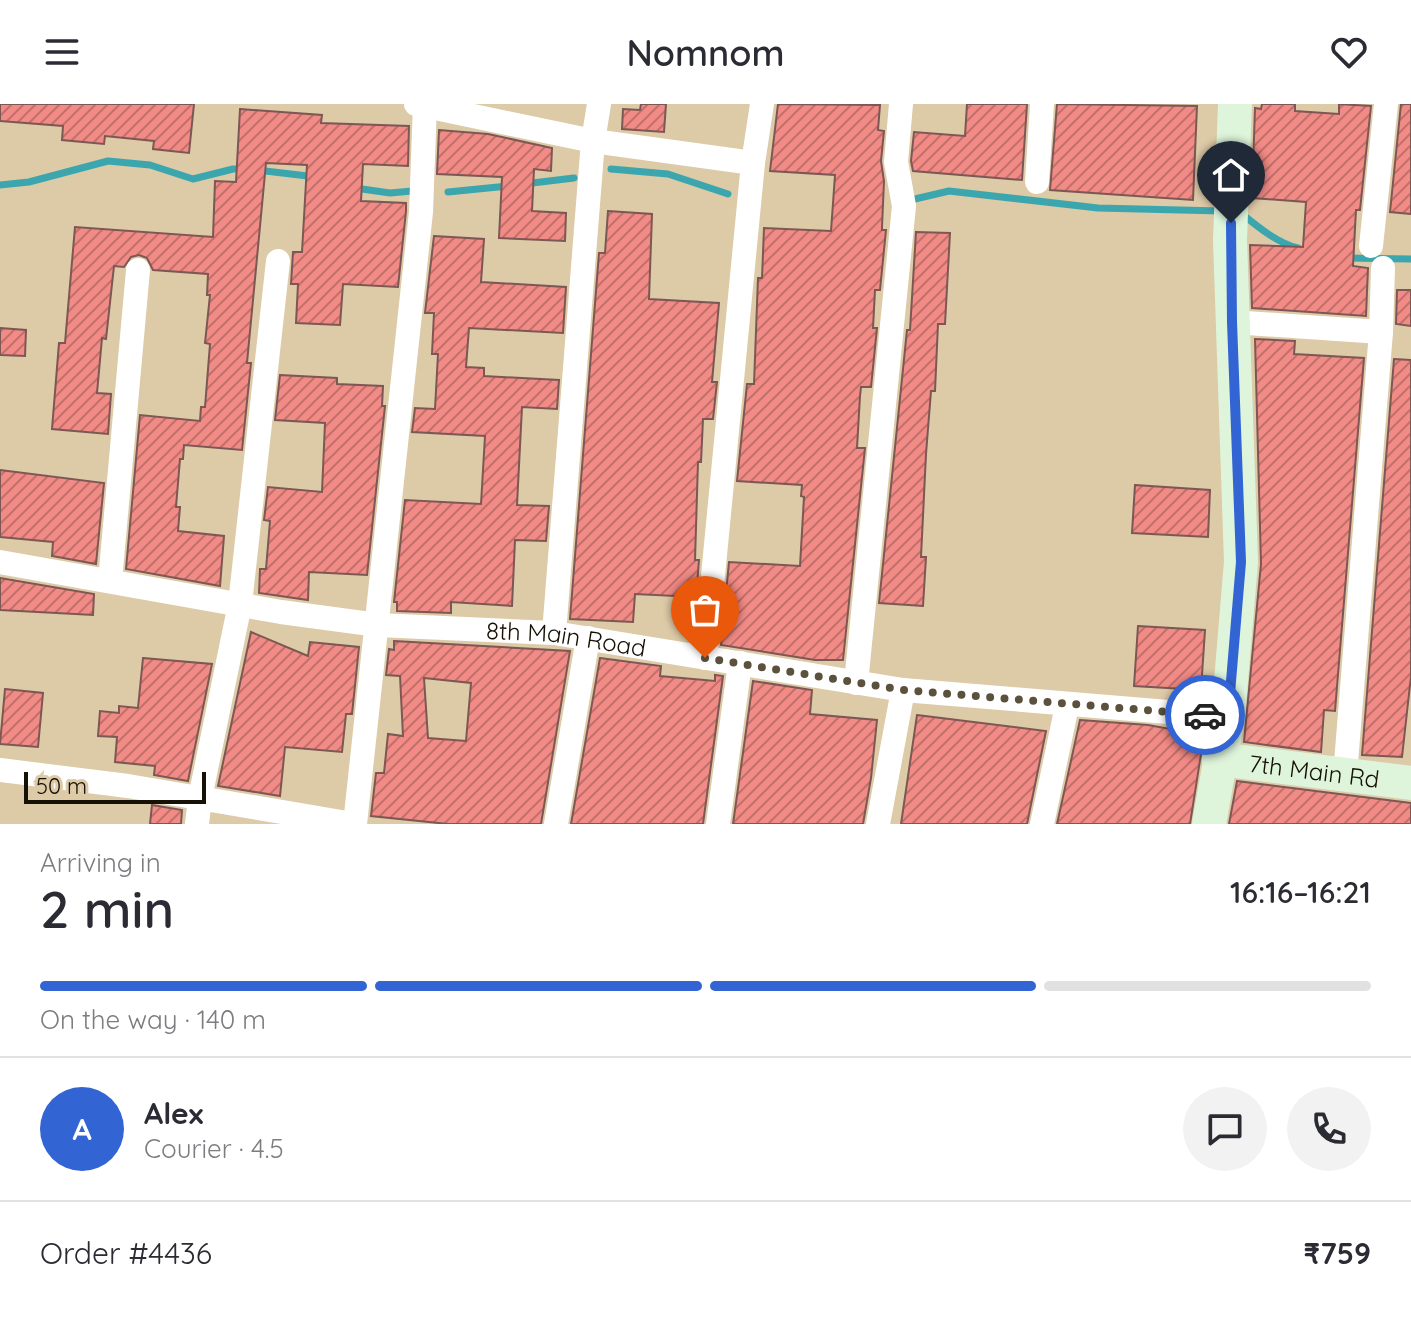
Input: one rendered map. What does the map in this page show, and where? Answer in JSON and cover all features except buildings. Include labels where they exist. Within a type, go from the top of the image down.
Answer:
[{"type":"main road","points":[[1209,824],[1228,717],[1241,562],[1230,240],[1235,104]]},
{"type":"main road","name":"7th Main Rd","points":[[1219,759],[1411,783]]},
{"type":"street","points":[[0,770],[200,798],[354,824],[421,212],[422,104],[593,141],[753,163]]},
{"type":"street","points":[[554,633],[593,141],[599,104]]},
{"type":"street","points":[[705,658],[753,163],[762,104]]},
{"type":"street","points":[[856,683],[904,206],[896,162],[901,104]]},
{"type":"street","points":[[1037,182],[1042,104]]},
{"type":"street","points":[[1371,246],[1386,104]]},
{"type":"street","points":[[197,824],[240,604],[278,261]]},
{"type":"street","points":[[1345,775],[1381,332],[1383,268]]},
{"type":"street","points":[[110,581],[138,270]]},
{"type":"street","points":[[1232,322],[1381,332]]},
{"type":"street","name":"8th Main Road","points":[[0,562],[378,625],[554,633],[903,690],[1228,717]]},
{"type":"street","points":[[556,824],[588,638]]},
{"type":"street","points":[[718,824],[740,663]]},
{"type":"street","points":[[878,824],[903,690]]},
{"type":"street","points":[[1042,824],[1067,706]]},
{"type":"waterway","points":[[0,185],[29,182],[108,161],[150,165],[193,179],[245,169]]},
{"type":"waterway","points":[[611,169],[668,174],[728,194]]},
{"type":"waterway","points":[[257,170],[316,177]]},
{"type":"waterway","points":[[524,184],[574,178]]},
{"type":"waterway","points":[[448,192],[508,186]]},
{"type":"waterway","points":[[355,188],[390,193],[412,191]]},
{"type":"waterway","points":[[915,199],[949,191],[1098,208],[1221,211]]},
{"type":"waterway","points":[[1241,213],[1275,238],[1298,248]]},
{"type":"waterway","points":[[1345,258],[1411,259]]},
{"type":"way so far","points":[[705,658],[903,690],[1067,706],[1205,715]]},
{"type":"route","points":[[1205,715],[1228,717],[1241,562],[1231,223]]}]
